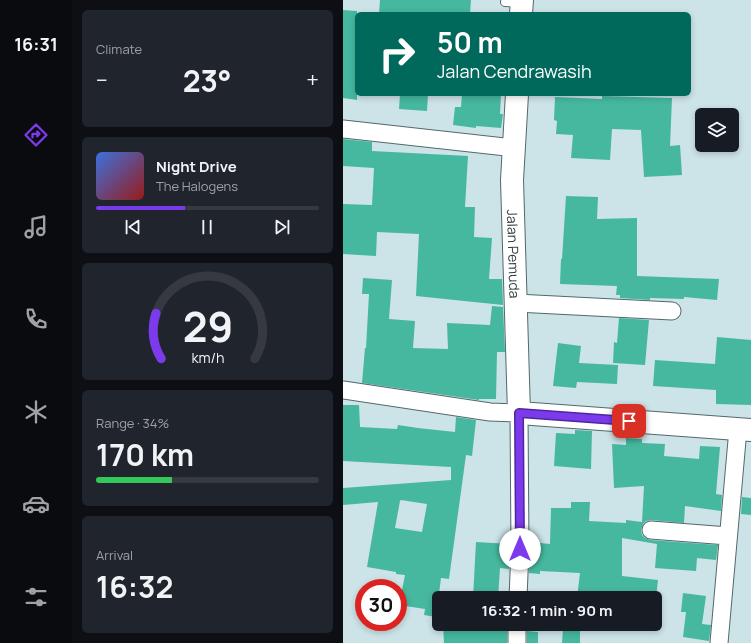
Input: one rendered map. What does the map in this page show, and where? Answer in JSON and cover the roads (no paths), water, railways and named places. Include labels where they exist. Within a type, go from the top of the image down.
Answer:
[{"type":"main road","name":"Jalan Pemuda","points":[[517,96],[512,180],[519,413]]},
{"type":"main road","points":[[519,413],[745,430]]},
{"type":"street","points":[[343,129],[514,148]]},
{"type":"street","points":[[516,303],[672,311]]},
{"type":"street","points":[[343,390],[490,412],[519,413],[520,549],[518,591]]},
{"type":"street","points":[[719,643],[728,536],[745,430]]},
{"type":"street","points":[[651,530],[728,536]]},
{"type":"street","points":[[517,631],[517,643]]}]
